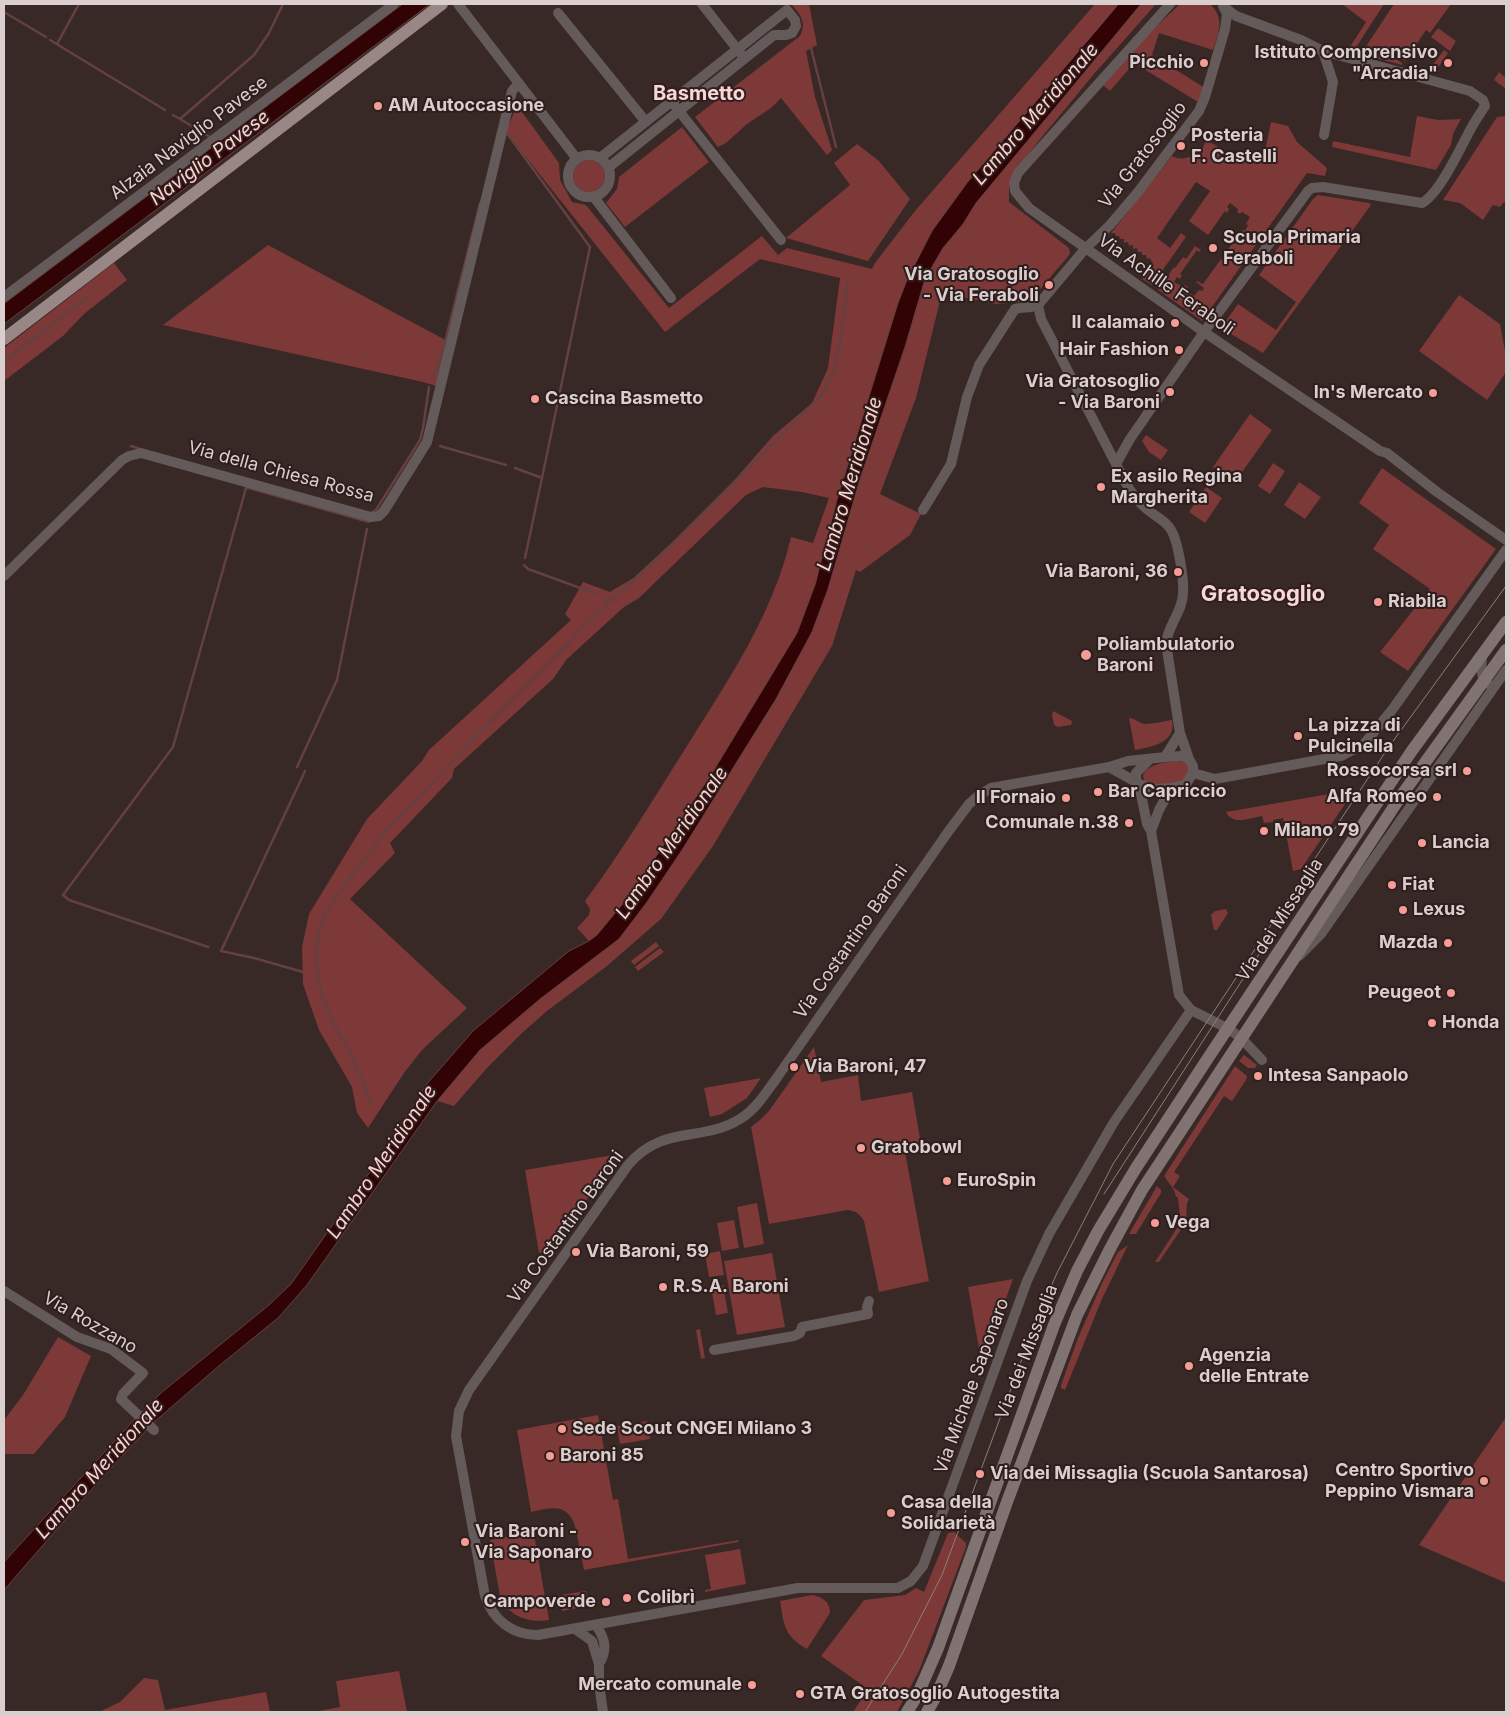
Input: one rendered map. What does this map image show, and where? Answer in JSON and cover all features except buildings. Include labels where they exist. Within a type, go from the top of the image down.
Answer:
[{"type":"main road","points":[[4,339],[442,4]]},
{"type":"main road","name":"Via dei Missaglia","points":[[907,1712],[917,1696],[938,1648],[1054,1325],[1077,1271],[1110,1209],[1412,752],[1506,622]]},
{"type":"main road","name":"Via dei Missaglia","points":[[927,1712],[936,1696],[948,1666],[1077,1315],[1110,1247],[1142,1190],[1401,796],[1489,684],[1506,650]]},
{"type":"street","name":"Alzaia Naviglio Pavese","points":[[4,297],[394,4]]},
{"type":"street","points":[[458,4],[577,159]]},
{"type":"street","points":[[702,4],[744,59]]},
{"type":"street","name":"Via Achille Feraboli","points":[[1170,4],[1018,173],[1014,183],[1017,196],[1029,208],[1085,249],[1204,332],[1380,451],[1387,453],[1437,492],[1505,536]]},
{"type":"street","points":[[1116,464],[1130,440],[1204,332],[1308,191],[1323,186],[1422,203],[1435,191],[1485,106],[1483,100],[1470,91],[1324,51],[1308,43],[1236,16],[1222,5]]},
{"type":"street","name":"Via Gratosoglio","points":[[1038,305],[1085,249],[1110,225],[1138,192],[1199,111],[1225,29],[1227,14],[1222,5]]},
{"type":"street","points":[[600,158],[788,10],[796,26],[792,33],[774,35],[609,167]]},
{"type":"street","points":[[558,13],[646,122]]},
{"type":"street","points":[[1324,51],[1333,82],[1324,136]]},
{"type":"street","name":"Via della Chiesa Rossa","points":[[4,576],[122,460],[141,453],[371,517],[378,516],[384,511],[427,442],[512,91],[519,83]]},
{"type":"street","points":[[672,102],[780,240]]},
{"type":"street","points":[[589,154],[600,158],[609,167],[610,176],[607,187],[601,193],[592,196],[579,194],[570,184],[568,172],[571,164],[589,154]]},
{"type":"street","points":[[592,196],[671,298]]},
{"type":"street","points":[[923,510],[951,464],[967,397],[979,365],[1014,310],[1032,308],[1038,305],[1041,319],[1127,488],[1137,501],[1168,525],[1174,536],[1183,577],[1184,592],[1181,605],[1168,630],[1166,643],[1180,733],[1188,759],[1193,766],[1192,773],[1186,784],[1159,789],[1138,784],[1109,767]]},
{"type":"street","points":[[1192,773],[1216,779],[1341,756],[1364,744],[1392,710],[1506,550]]},
{"type":"street","points":[[1482,657],[1481,672],[1489,684]]},
{"type":"street","name":"Via dei Missaglia","points":[[1489,684],[1506,670]]},
{"type":"street","points":[[1165,757],[1180,733]]},
{"type":"street","name":"Via Costantino Baroni","points":[[596,1625],[538,1635],[523,1633],[498,1620],[489,1607],[456,1436],[459,1411],[469,1390],[634,1158],[657,1142],[668,1138],[714,1129],[732,1123],[746,1115],[758,1103],[942,840],[969,804],[978,796],[991,788],[1109,767],[1128,760],[1181,756],[1188,759]]},
{"type":"street","points":[[1150,759],[1136,773],[1136,780],[1147,824],[1151,831],[1179,995],[1190,1010],[1228,1029],[1241,1038],[1262,1060]]},
{"type":"street","points":[[1151,831],[1159,810],[1171,788]]},
{"type":"street","name":"Via Michele Saponaro","points":[[596,1625],[798,1588],[898,1588],[906,1585],[915,1576],[923,1566],[1027,1281],[1049,1234],[1114,1122],[1190,1010]]},
{"type":"street","name":"Via Rozzano","points":[[4,1291],[78,1337],[111,1349],[143,1373],[123,1394],[121,1399],[154,1430]]},
{"type":"street","points":[[714,1350],[794,1336],[800,1333],[802,1327],[868,1314],[867,1307],[870,1301]]},
{"type":"street","points":[[604,1640],[619,1620]]},
{"type":"street","points":[[596,1625],[604,1640],[604,1655],[599,1664]]},
{"type":"street","points":[[596,1625],[592,1641],[599,1664],[599,1684],[603,1712]]},
{"type":"street","points":[[574,1629],[592,1641]]},
{"type":"shaded area","points":[[791,4],[809,4],[817,45],[806,51],[815,97],[832,150],[827,155],[781,98],[726,143],[718,147],[695,117],[800,36],[803,27],[802,18]]},
{"type":"shaded area","points":[[1095,4],[1119,4],[967,183],[932,231],[907,280],[898,303],[837,500],[815,585],[797,633],[711,775],[630,895],[597,935],[589,941],[577,928],[589,915],[590,909],[585,901],[636,826],[717,699],[747,647],[773,594],[791,537],[813,543],[829,498],[763,487],[746,495],[639,598],[624,607],[567,659],[553,679],[454,769],[452,778],[390,843],[395,853],[350,899],[467,1008],[422,1050],[404,1073],[368,1128],[357,1113],[352,1087],[319,1030],[303,984],[302,947],[309,914],[367,819],[422,761],[429,750],[571,620],[565,614],[583,582],[610,592],[635,577],[670,546],[731,484],[773,436],[812,403],[828,368],[840,278],[760,259],[665,332],[506,132],[517,105],[559,163],[560,180],[572,202],[586,205],[669,308],[762,236],[778,255],[787,248],[872,269],[915,211]]},
{"type":"shaded area","points":[[1141,4],[1156,4],[1094,74],[1037,143],[1016,172],[1009,187],[1009,202],[1069,248],[1070,254],[1030,301],[996,304],[942,293],[916,398],[880,494],[921,514],[910,535],[860,572],[856,570],[832,646],[713,846],[661,919],[607,966],[547,1011],[522,1033],[487,1068],[454,1106],[437,1101],[480,1050],[540,999],[647,902],[682,850],[776,699],[860,479],[905,347],[925,279],[943,248],[963,224],[976,203]]},
{"type":"shaded area","points":[[1180,4],[1210,4],[1215,9],[1218,15],[1219,26],[1213,50],[1159,33],[1152,55],[1205,88],[1198,102],[1134,63],[1110,91],[1103,85],[1145,37]]},
{"type":"shaded area","points":[[1342,4],[1384,4],[1353,52],[1348,50],[1366,22]]},
{"type":"shaded area","points":[[1394,4],[1451,4],[1430,33],[1426,30],[1405,61],[1385,48],[1384,50],[1402,63],[1402,65],[1361,54]]},
{"type":"shaded area","points":[[1438,28],[1456,41],[1450,51],[1431,37]]},
{"type":"shaded area","points":[[1444,50],[1448,53],[1437,69],[1439,71],[1437,73],[1429,70]]},
{"type":"shaded area","points":[[1499,72],[1506,78],[1506,89],[1494,80]]},
{"type":"shaded area","points":[[1417,116],[1438,120],[1461,119],[1453,134],[1451,145],[1436,170],[1332,147],[1333,141],[1410,157]]},
{"type":"shaded area","points":[[1506,116],[1506,203],[1504,202],[1500,207],[1493,205],[1483,220],[1460,203],[1443,200],[1497,117]]},
{"type":"shaded area","points":[[1271,122],[1288,126],[1297,142],[1327,168],[1325,176],[1307,173],[1202,321],[1158,290],[1174,267],[1183,257],[1186,259],[1195,246],[1201,250],[1199,252],[1197,250],[1180,274],[1182,275],[1180,279],[1177,277],[1174,282],[1183,287],[1184,285],[1188,287],[1186,290],[1194,296],[1199,290],[1202,291],[1204,288],[1196,282],[1203,284],[1221,259],[1224,260],[1226,256],[1224,255],[1242,230],[1245,231],[1250,217],[1242,212],[1240,214],[1237,212],[1238,209],[1230,203],[1227,207],[1229,209],[1227,213],[1225,211],[1208,235],[1189,221],[1210,191],[1196,182],[1157,238],[1170,248],[1181,233],[1186,237],[1152,285],[1142,279],[1153,264],[1150,258],[1147,259],[1146,255],[1138,252],[1137,248],[1133,249],[1133,245],[1129,246],[1128,242],[1124,243],[1124,239],[1120,239],[1115,233],[1111,233],[1172,156],[1184,158],[1191,156],[1202,150],[1206,140],[1226,151],[1263,161]]},
{"type":"shaded area","points":[[682,127],[709,162],[625,227],[606,203],[617,189],[619,177]]},
{"type":"shaded area","points":[[857,144],[879,161],[910,199],[868,261],[786,238],[850,185],[834,163]]},
{"type":"shaded area","points":[[589,160],[595,161],[600,165],[604,170],[604,182],[600,187],[595,191],[589,192],[583,191],[578,187],[574,182],[573,176],[574,170],[578,165],[583,161]]},
{"type":"shaded area","points":[[1318,195],[1369,203],[1371,205],[1263,353],[1221,328],[1238,304],[1276,330],[1296,302],[1259,275],[1313,199]]},
{"type":"shaded area","points":[[268,245],[451,343],[440,387],[163,325]]},
{"type":"shaded area","points":[[114,263],[127,280],[84,314],[63,336],[4,381],[4,348]]},
{"type":"shaded area","points":[[1459,295],[1500,324],[1506,356],[1506,372],[1487,400],[1419,351]]},
{"type":"shaded area","points":[[1250,414],[1272,430],[1235,482],[1213,467]]},
{"type":"shaded area","points":[[1146,435],[1168,450],[1161,460],[1149,452],[1142,441]]},
{"type":"shaded area","points":[[1273,463],[1285,471],[1270,494],[1258,486]]},
{"type":"shaded area","points":[[1382,468],[1496,549],[1408,671],[1380,652],[1430,589],[1373,549],[1389,525],[1359,503]]},
{"type":"shaded area","points":[[1299,482],[1321,497],[1305,519],[1284,505]]},
{"type":"shaded area","points":[[1206,487],[1222,498],[1205,523],[1189,512]]},
{"type":"shaded area","points":[[1053,711],[1072,721],[1071,725],[1058,727],[1054,725]]},
{"type":"shaded area","points":[[1129,718],[1145,724],[1172,720],[1173,728],[1167,739],[1155,745],[1135,750]]},
{"type":"shaded area","points":[[1177,761],[1186,763],[1190,768],[1186,779],[1168,785],[1144,782],[1143,775],[1149,768],[1158,764]]},
{"type":"shaded area","points":[[1329,794],[1349,798],[1301,869],[1293,871],[1283,818],[1273,820],[1274,822],[1264,823],[1262,816],[1237,820],[1233,819],[1226,812]]},
{"type":"shaded area","points":[[1226,909],[1228,913],[1217,930],[1214,930],[1211,915],[1215,911]]},
{"type":"shaded area","points":[[656,942],[659,946],[634,965],[631,961]]},
{"type":"shaded area","points":[[660,948],[664,952],[638,971],[635,967]]},
{"type":"shaded area","points":[[814,1047],[821,1082],[858,1075],[861,1101],[912,1092],[922,1150],[905,1152],[929,1281],[879,1292],[864,1221],[853,1211],[848,1210],[769,1224],[751,1127],[769,1111]]},
{"type":"shaded area","points":[[1244,1055],[1257,1065],[1255,1068],[1248,1068],[1239,1061]]},
{"type":"shaded area","points":[[1235,1066],[1247,1076],[1246,1080],[1232,1101],[1224,1096],[1174,1172],[1180,1176],[1173,1187],[1189,1199],[1186,1222],[1159,1262],[1155,1262],[1179,1225],[1178,1219],[1180,1218],[1178,1197],[1176,1197],[1174,1190],[1164,1176]]},
{"type":"shaded area","points":[[761,1078],[747,1098],[722,1114],[710,1117],[704,1088]]},
{"type":"shaded area","points":[[613,1155],[615,1160],[551,1250],[539,1253],[525,1170]]},
{"type":"shaded area","points":[[1157,1186],[1161,1193],[1136,1234],[1129,1234]]},
{"type":"shaded area","points":[[757,1203],[764,1244],[744,1248],[737,1207]]},
{"type":"shaded area","points":[[734,1220],[739,1248],[722,1251],[717,1223]]},
{"type":"shaded area","points":[[1128,1245],[1102,1299],[1065,1390],[1061,1388],[1061,1385],[1078,1338],[1118,1252]]},
{"type":"shaded area","points":[[720,1251],[724,1275],[709,1277],[705,1254]]},
{"type":"shaded area","points":[[772,1253],[785,1327],[737,1335],[724,1261]]},
{"type":"shaded area","points":[[1013,1279],[984,1360],[981,1360],[968,1287]]},
{"type":"shaded area","points":[[723,1285],[728,1313],[716,1315],[711,1287]]},
{"type":"shaded area","points":[[700,1329],[705,1358],[701,1359],[696,1330]]},
{"type":"shaded area","points":[[58,1337],[91,1356],[65,1417],[34,1454],[4,1454],[4,1420],[23,1395]]},
{"type":"shaded area","points":[[598,1415],[613,1500],[618,1499],[628,1559],[739,1540],[738,1542],[584,1570],[572,1518],[563,1510],[557,1508],[531,1512],[517,1430]]},
{"type":"shaded area","name":"Centro Sportivo Peppino Vismara","points":[[1506,1417],[1506,1583],[1419,1545]]},
{"type":"shaded area","points":[[647,1421],[650,1439],[620,1444],[617,1426]]},
{"type":"shaded area","points":[[533,1528],[549,1620],[527,1619],[514,1614],[508,1609],[500,1596],[490,1540],[523,1534],[523,1529]]},
{"type":"shaded area","points":[[954,1532],[966,1543],[966,1547],[919,1671],[897,1712],[853,1712],[868,1689],[821,1656],[864,1600],[905,1595],[916,1588],[924,1592],[948,1533]]},
{"type":"shaded area","points":[[740,1549],[746,1584],[705,1592],[705,1590],[711,1589],[705,1555]]},
{"type":"shaded area","points":[[586,1591],[589,1606],[562,1611],[561,1607],[557,1608],[555,1596]]},
{"type":"shaded area","points":[[812,1595],[825,1601],[829,1606],[830,1613],[807,1649],[799,1644],[786,1629],[780,1601]]},
{"type":"shaded area","points":[[399,1671],[407,1712],[313,1712],[340,1707],[336,1681]]},
{"type":"shaded area","points":[[144,1678],[158,1680],[165,1710],[266,1692],[270,1712],[99,1712],[120,1702]]},
{"type":"water","name":"Naviglio Pavese","points":[[403,4],[430,4],[4,324],[4,304]]},
{"type":"water","name":"Lambro Meridionale","points":[[1119,4],[1141,4],[976,203],[963,224],[943,248],[925,279],[905,347],[860,479],[828,589],[812,632],[776,699],[682,850],[647,902],[619,939],[540,999],[480,1050],[437,1101],[307,1285],[278,1318],[153,1423],[98,1482],[4,1590],[4,1562],[134,1420],[161,1393],[269,1305],[291,1284],[382,1155],[426,1085],[473,1031],[569,951],[597,935],[630,895],[711,775],[797,633],[815,585],[837,500],[898,303],[907,280],[932,231],[967,183]]},
{"type":"waterway","points":[[57,44],[79,4]]},
{"type":"waterway","name":"Naviglio Pavese","points":[[210,137],[180,119],[254,55],[269,33],[283,4]]},
{"type":"waterway","points":[[4,12],[46,37]]},
{"type":"waterway","points":[[50,40],[165,110]]},
{"type":"waterway","points":[[811,48],[836,147]]},
{"type":"waterway","points":[[173,115],[180,119]]},
{"type":"waterway","points":[[506,132],[590,247],[542,478]]},
{"type":"waterway","points":[[431,379],[438,367],[444,346],[480,203]]},
{"type":"waterway","points":[[370,1102],[348,1048],[333,1023],[321,993],[317,969],[317,942],[321,924],[331,904],[385,832],[490,722],[571,641],[579,630],[670,546],[823,394],[834,369],[840,344],[848,281]]},
{"type":"waterway","points":[[4,361],[88,297]]},
{"type":"waterway","points":[[372,512],[376,510],[420,440],[429,387]]},
{"type":"waterway","points":[[131,446],[140,449]]},
{"type":"waterway","points":[[440,446],[506,465]]},
{"type":"waterway","points":[[515,468],[542,478],[525,558]]},
{"type":"waterway","points":[[208,947],[69,900],[63,895],[173,747],[246,488],[369,522]]},
{"type":"waterway","points":[[297,767],[337,680],[367,529]]},
{"type":"waterway","points":[[524,565],[528,569],[597,594]]},
{"type":"waterway","points":[[604,597],[610,601]]},
{"type":"waterway","points":[[303,972],[221,951],[305,771]]},
{"type":"tram line","points":[[865,1712],[902,1654],[942,1575],[1036,1321],[1057,1273],[1113,1164],[1388,748],[1506,586]]},
{"type":"tram line","points":[[1104,1194],[1272,934]]},
{"type":"place","name":"Picchio","points":[[1204,63]]},
{"type":"place","name":"Istituto Comprensivo \"Arcadia\"","points":[[1448,63]]},
{"type":"place","name":"AM Autoccasione","points":[[378,106]]},
{"type":"place","name":"Posteria F. Castelli","points":[[1181,146]]},
{"type":"place","name":"Scuola Primaria Feraboli","points":[[1213,248]]},
{"type":"place","name":"Via Gratosoglio - Via Feraboli","points":[[1049,285]]},
{"type":"place","name":"Il calamaio","points":[[1175,323]]},
{"type":"place","name":"Hair Fashion","points":[[1179,350]]},
{"type":"place","name":"Via Gratosoglio - Via Baroni","points":[[1170,392]]},
{"type":"place","name":"In's Mercato","points":[[1433,393]]},
{"type":"place","name":"Cascina Basmetto","points":[[535,399]]},
{"type":"place","name":"Ex asilo Regina Margherita","points":[[1101,487]]},
{"type":"place","name":"Via Baroni, 36","points":[[1178,572]]},
{"type":"place","name":"Riabila","points":[[1378,602]]},
{"type":"place","name":"Poliambulatorio Baroni","points":[[1086,655]]},
{"type":"place","name":"La pizza di Pulcinella","points":[[1298,736]]},
{"type":"place","name":"Rossocorsa srl","points":[[1467,771]]},
{"type":"place","name":"Bar Capriccio","points":[[1098,792]]},
{"type":"place","name":"Alfa Romeo","points":[[1437,797]]},
{"type":"place","name":"Il Fornaio","points":[[1066,798]]},
{"type":"place","name":"Comunale n.38","points":[[1129,823]]},
{"type":"place","name":"Milano 79","points":[[1264,831]]},
{"type":"place","name":"Lancia","points":[[1422,843]]},
{"type":"place","name":"Fiat","points":[[1392,885]]},
{"type":"place","name":"Lexus","points":[[1403,910]]},
{"type":"place","name":"Mazda","points":[[1448,943]]},
{"type":"place","name":"Peugeot","points":[[1451,993]]},
{"type":"place","name":"Honda","points":[[1432,1023]]},
{"type":"place","name":"Via Baroni, 47","points":[[794,1067]]},
{"type":"place","name":"Intesa Sanpaolo","points":[[1258,1076]]},
{"type":"place","name":"Gratobowl","points":[[861,1148]]},
{"type":"place","name":"EuroSpin","points":[[947,1181]]},
{"type":"place","name":"Vega","points":[[1155,1223]]},
{"type":"place","name":"Via Baroni, 59","points":[[576,1252]]},
{"type":"place","name":"R.S.A. Baroni","points":[[663,1287]]},
{"type":"place","name":"Agenzia delle Entrate","points":[[1189,1366]]},
{"type":"place","name":"Sede Scout CNGEI Milano 3","points":[[562,1429]]},
{"type":"place","name":"Baroni 85","points":[[550,1456]]},
{"type":"place","name":"Via dei Missaglia (Scuola Santarosa)","points":[[980,1474]]},
{"type":"place","name":"Centro Sportivo Peppino Vismara","points":[[1484,1481]]},
{"type":"place","name":"Casa della Solidarietà","points":[[891,1513]]},
{"type":"place","name":"Via Baroni - Via Saponaro","points":[[465,1542]]},
{"type":"place","name":"Colibrì","points":[[627,1598]]},
{"type":"place","name":"Campoverde","points":[[606,1602]]},
{"type":"place","name":"Mercato comunale","points":[[752,1685]]},
{"type":"place","name":"GTA Gratosoglio Autogestita","points":[[800,1694]]},
{"type":"district","name":"Basmetto","points":[[699,94]]},
{"type":"district","name":"Gratosoglio","points":[[1263,594]]}]
